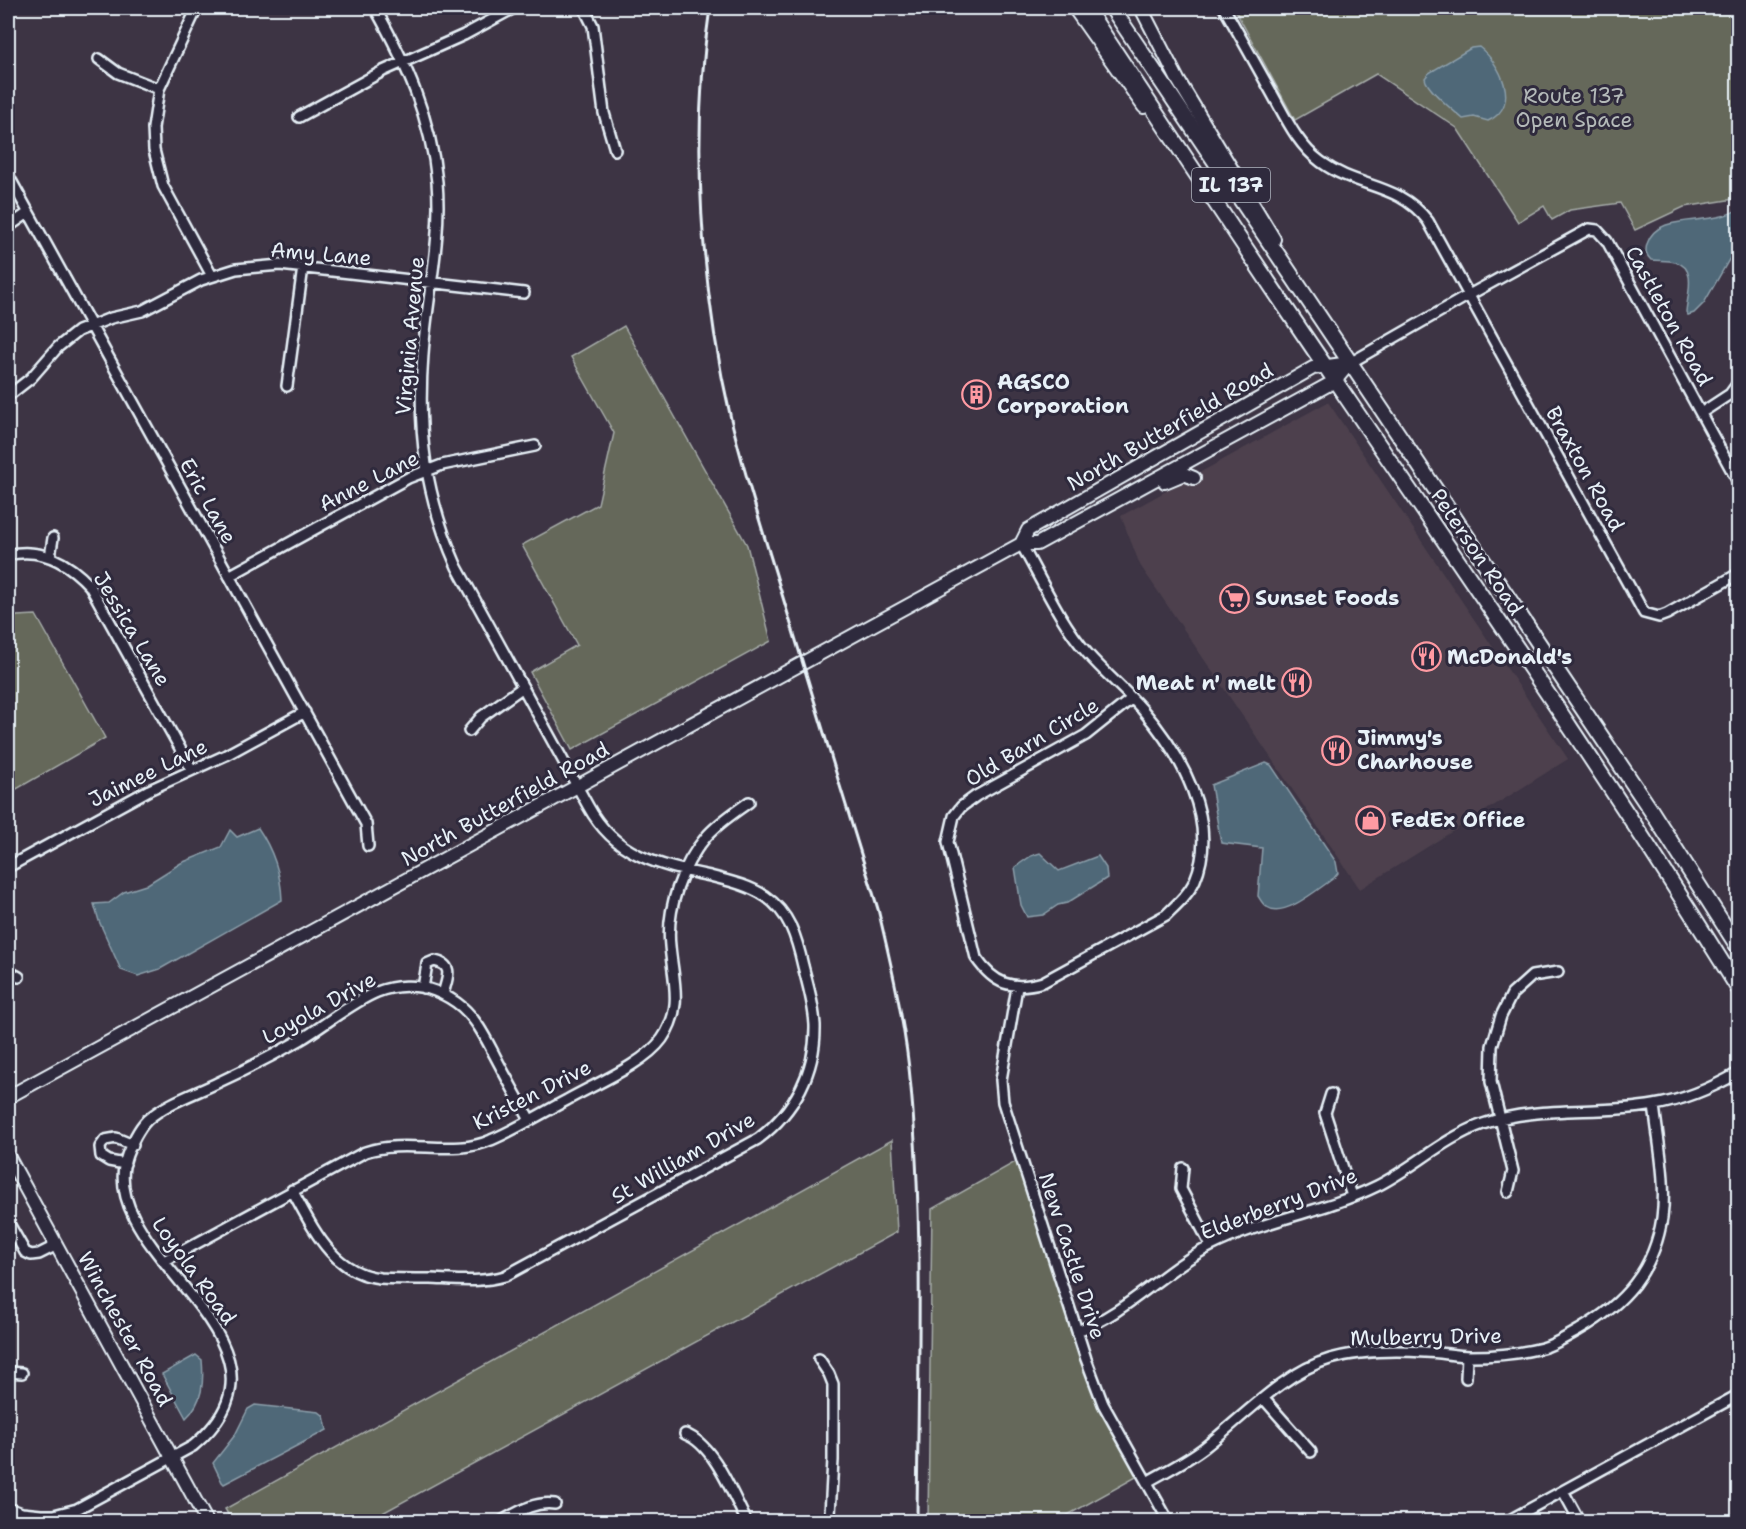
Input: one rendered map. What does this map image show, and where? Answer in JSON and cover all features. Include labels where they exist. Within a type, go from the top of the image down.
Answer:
[{"type":"main road","name":"Peterson Road","points":[[1074,8],[1237,233]]},
{"type":"main road","name":"Peterson Road","points":[[1086,8],[1335,381],[1612,789],[1738,988]]},
{"type":"main road","name":"Peterson Road","points":[[1112,8],[1652,812],[1738,947]]},
{"type":"main road","name":"Peterson Road","points":[[1141,8],[1178,80],[1263,220],[1302,290]]},
{"type":"main road","name":"North Butterfield Road","points":[[1021,544],[1028,530],[1313,368],[1350,363]]},
{"type":"main road","name":"North Butterfield Road","points":[[8,1097],[1021,544],[1037,544],[1194,459],[1335,381],[1350,363]]},
{"type":"main road","points":[[1158,456],[1194,459]]},
{"type":"main road","points":[[1093,513],[1106,511],[1184,474],[1194,478]]},
{"type":"main road","name":"Winchester Road","points":[[8,1155],[207,1521]]},
{"type":"street","points":[[197,8],[159,89],[153,128],[154,150],[163,186],[212,276]]},
{"type":"street","name":"Virginia Avenue","points":[[375,8],[404,62],[425,116],[437,183],[438,225],[423,354],[420,417],[426,470],[437,517],[453,558],[578,787]]},
{"type":"street","points":[[299,117],[383,71],[464,35],[514,8]]},
{"type":"street","points":[[584,8],[593,26],[604,113],[615,150]]},
{"type":"street","points":[[1224,8],[1290,125],[1308,152],[1332,170],[1388,190],[1412,202],[1428,221],[1469,295]]},
{"type":"street","points":[[99,59],[118,73],[159,89]]},
{"type":"street","name":"Eric Lane","points":[[8,176],[366,824],[368,846]]},
{"type":"street","points":[[8,227],[28,213]]},
{"type":"street","name":"Castleton Road","points":[[1568,241],[1589,230],[1596,230],[1602,234],[1738,482]]},
{"type":"street","name":"North Butterfield Road","points":[[1350,363],[1568,241]]},
{"type":"street","name":"Amy Lane","points":[[8,396],[30,378],[71,335],[91,325],[142,311],[201,280],[236,269],[280,265],[524,293]]},
{"type":"street","points":[[287,386],[303,267]]},
{"type":"street","name":"Braxton Road","points":[[1469,295],[1644,613],[1659,617],[1738,574]]},
{"type":"street","points":[[1701,413],[1730,394],[1738,383]]},
{"type":"street","name":"Anne Lane","points":[[229,576],[426,470],[535,446]]},
{"type":"street","points":[[50,557],[53,538]]},
{"type":"street","name":"Old Barn Circle","points":[[1021,544],[1068,627],[1087,653],[1142,710],[1169,745],[1200,812],[1203,832],[1201,858],[1195,881],[1166,915],[1043,982],[1017,987],[994,978],[984,970],[976,958],[948,842],[954,816],[975,796],[1086,735],[1131,699]]},
{"type":"street","name":"Jessica Lane","points":[[8,555],[40,554],[50,557],[71,568],[90,586],[192,770]]},
{"type":"street","points":[[469,731],[481,717],[523,687]]},
{"type":"street","name":"Jaimee Lane","points":[[8,867],[149,790],[226,755],[305,712]]},
{"type":"street","name":"St William Drive","points":[[292,1190],[327,1249],[344,1265],[361,1273],[379,1278],[491,1280],[531,1263],[758,1138],[772,1128],[796,1098],[810,1065],[815,1023],[797,939],[780,908],[750,887],[653,862],[608,835],[596,820],[578,787]]},
{"type":"street","name":"Kristen Drive","points":[[164,1261],[365,1152],[378,1147],[404,1145],[464,1147],[490,1141],[642,1059],[663,1038],[676,1006],[670,925],[675,896],[685,871],[697,848],[708,835],[748,802]]},
{"type":"street","points":[[423,987],[428,964],[434,961],[442,963],[447,967],[448,975],[443,994]]},
{"type":"street","points":[[8,971],[19,977]]},
{"type":"street","points":[[1508,1192],[1513,1170],[1491,1082],[1492,1046],[1501,1016],[1512,994],[1532,976],[1558,972]]},
{"type":"street","name":"Loyola Drive","points":[[126,1159],[134,1137],[146,1121],[164,1108],[260,1062],[300,1040],[371,995],[393,988],[423,987],[443,994],[463,1008],[481,1030],[530,1120]]},
{"type":"street","name":"New Castle Drive","points":[[1017,987],[1001,1080],[1003,1102],[1103,1404],[1169,1521]]},
{"type":"street","points":[[1500,1120],[1519,1116],[1654,1105],[1707,1089],[1738,1073]]},
{"type":"street","points":[[1331,1094],[1325,1113],[1352,1196]]},
{"type":"street","name":"Mulberry Drive","points":[[1147,1482],[1194,1455],[1285,1383],[1327,1359],[1366,1351],[1426,1352],[1467,1356],[1507,1354],[1545,1347],[1602,1316],[1615,1306],[1635,1284],[1649,1261],[1662,1218],[1664,1194],[1654,1105]]},
{"type":"street","name":"Elderberry Drive","points":[[1077,1331],[1111,1316],[1165,1274],[1211,1246],[1376,1186],[1464,1133],[1500,1120]]},
{"type":"street","points":[[126,1159],[109,1161],[101,1156],[100,1147],[105,1140],[116,1138],[133,1145]]},
{"type":"street","name":"Loyola Road","points":[[8,1508],[20,1517],[54,1515],[77,1509],[193,1446],[214,1426],[228,1397],[231,1382],[230,1365],[220,1337],[130,1210],[123,1186],[126,1159]]},
{"type":"street","points":[[1183,1168],[1182,1189],[1211,1246]]},
{"type":"street","points":[[8,1221],[25,1252],[31,1255],[39,1254],[57,1245]]},
{"type":"street","points":[[1466,1378],[1467,1356]]},
{"type":"street","points":[[819,1359],[829,1374],[832,1384],[833,1460],[830,1514],[827,1521]]},
{"type":"street","points":[[8,1372],[22,1373]]},
{"type":"street","points":[[1506,1521],[1738,1395]]},
{"type":"street","points":[[1264,1399],[1311,1452]]},
{"type":"street","points":[[686,1434],[693,1436],[703,1445],[715,1461],[747,1521]]},
{"type":"street","points":[[1563,1491],[1580,1521]]},
{"type":"street","points":[[500,1521],[526,1508],[546,1503],[555,1504]]},
{"type":"shaded area","points":[[1328,402],[1568,759],[1360,889],[1140,565],[1121,516]]},
{"type":"green space","name":"Route 137 Open Space","points":[[1234,8],[1738,8],[1738,197],[1684,207],[1635,230],[1620,203],[1570,210],[1552,220],[1544,206],[1518,222],[1457,128],[1376,74],[1295,120]]},
{"type":"green space","points":[[624,326],[747,545],[771,641],[572,750],[530,672],[577,645],[522,545],[598,504],[614,433],[571,357]]},
{"type":"green space","points":[[36,615],[105,738],[8,794],[8,621],[17,616]]},
{"type":"green space","points":[[892,1140],[897,1232],[368,1521],[232,1521],[225,1509]]},
{"type":"green space","points":[[1017,1161],[1083,1362],[1118,1439],[1138,1476],[1057,1521],[928,1522],[932,1209]]},
{"type":"water","points":[[1479,47],[1487,54],[1500,73],[1506,95],[1504,105],[1498,114],[1488,121],[1474,117],[1463,119],[1435,94],[1425,78],[1429,73],[1471,48]]},
{"type":"water","points":[[1738,209],[1738,244],[1704,303],[1694,313],[1688,315],[1686,312],[1690,283],[1687,270],[1675,262],[1651,260],[1646,253],[1647,244],[1653,234],[1662,227],[1673,223],[1727,215]]},
{"type":"water","points":[[1266,763],[1271,765],[1336,862],[1338,873],[1301,901],[1283,909],[1274,910],[1267,907],[1258,896],[1262,848],[1221,843],[1211,785]]},
{"type":"water","points":[[258,828],[275,862],[282,900],[160,969],[138,976],[121,970],[99,921],[94,904],[109,903],[124,892],[146,885],[181,863],[221,847],[230,830],[237,837]]},
{"type":"water","points":[[1040,853],[1059,871],[1098,856],[1106,868],[1107,878],[1043,915],[1027,917],[1021,905],[1015,867]]},
{"type":"water","points":[[196,1355],[202,1360],[201,1391],[196,1405],[186,1418],[162,1374]]},
{"type":"water","points":[[255,1405],[319,1412],[324,1416],[327,1430],[224,1484],[213,1463],[235,1435],[248,1409]]},
{"type":"railway","points":[[710,8],[704,58],[700,162],[706,267],[721,370],[731,419],[751,491],[878,909],[906,1043],[918,1196],[917,1522]]},
{"type":"place","name":"AGSCO Corporation","points":[[976,394]]},
{"type":"place","name":"Sunset Foods","points":[[1234,598]]},
{"type":"place","name":"McDonald's","points":[[1426,657]]},
{"type":"place","name":"Meat n' melt","points":[[1297,683]]},
{"type":"place","name":"Jimmy's Charhouse","points":[[1336,750]]},
{"type":"place","name":"FedEx Office","points":[[1370,820]]}]
